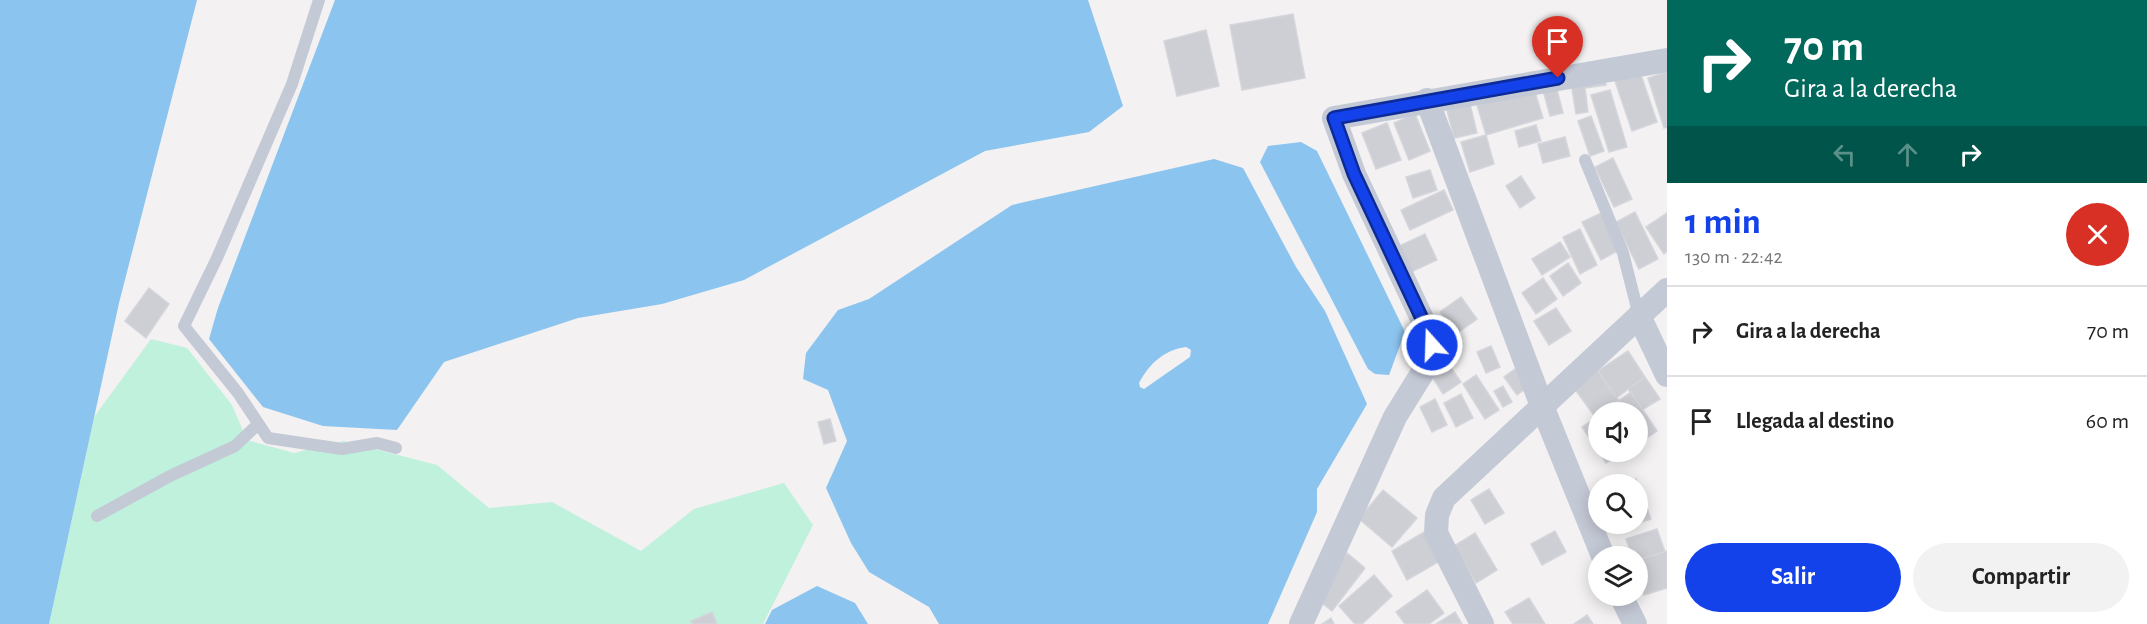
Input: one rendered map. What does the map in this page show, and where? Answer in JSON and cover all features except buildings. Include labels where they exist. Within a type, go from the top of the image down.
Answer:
[{"type":"street","points":[[1301,624],[1395,417],[1426,367],[1432,345],[1425,325],[1354,174],[1334,118],[1667,60]]},
{"type":"street","points":[[1427,100],[1542,406],[1599,546]]},
{"type":"street","points":[[1482,624],[1436,533],[1437,515],[1444,498],[1667,290]]},
{"type":"street","points":[[1639,316],[1667,375]]},
{"type":"street","points":[[1627,606],[1635,624]]},
{"type":"lane","points":[[318,0],[292,84],[217,258],[184,326],[238,393],[268,438],[342,449],[377,443],[396,448]]},
{"type":"lane","points":[[1585,160],[1623,253],[1639,316]]},
{"type":"lane","points":[[97,516],[170,476],[235,446],[258,424]]},
{"type":"green space","points":[[151,339],[187,348],[232,405],[247,440],[294,453],[343,441],[437,465],[489,508],[552,502],[641,551],[694,509],[784,483],[813,525],[763,624],[49,624],[94,417]]},
{"type":"water","points":[[0,0],[197,0],[119,303],[49,624],[0,624]]},
{"type":"water","points":[[335,0],[1088,0],[1123,106],[1089,132],[985,151],[744,280],[662,304],[578,318],[444,362],[397,430],[323,426],[263,407],[209,339],[218,308]]},
{"type":"water","points":[[1301,142],[1317,151],[1405,332],[1389,375],[1375,374],[1368,369],[1260,162],[1268,146]]},
{"type":"water","points":[[1214,159],[1243,168],[1296,267],[1325,311],[1367,404],[1317,489],[1317,512],[1268,624],[939,624],[929,607],[869,572],[851,543],[826,488],[847,441],[828,390],[803,379],[806,353],[838,310],[869,299],[1012,205]],"holes":[[[1186,347],[1191,350],[1190,357],[1144,389],[1140,387],[1139,383],[1143,376],[1164,354]]]},
{"type":"water","points":[[817,586],[855,603],[868,624],[765,624],[772,610]]},
{"type":"route","points":[[1432,345],[1425,325],[1354,174],[1334,118],[1558,78]]}]
